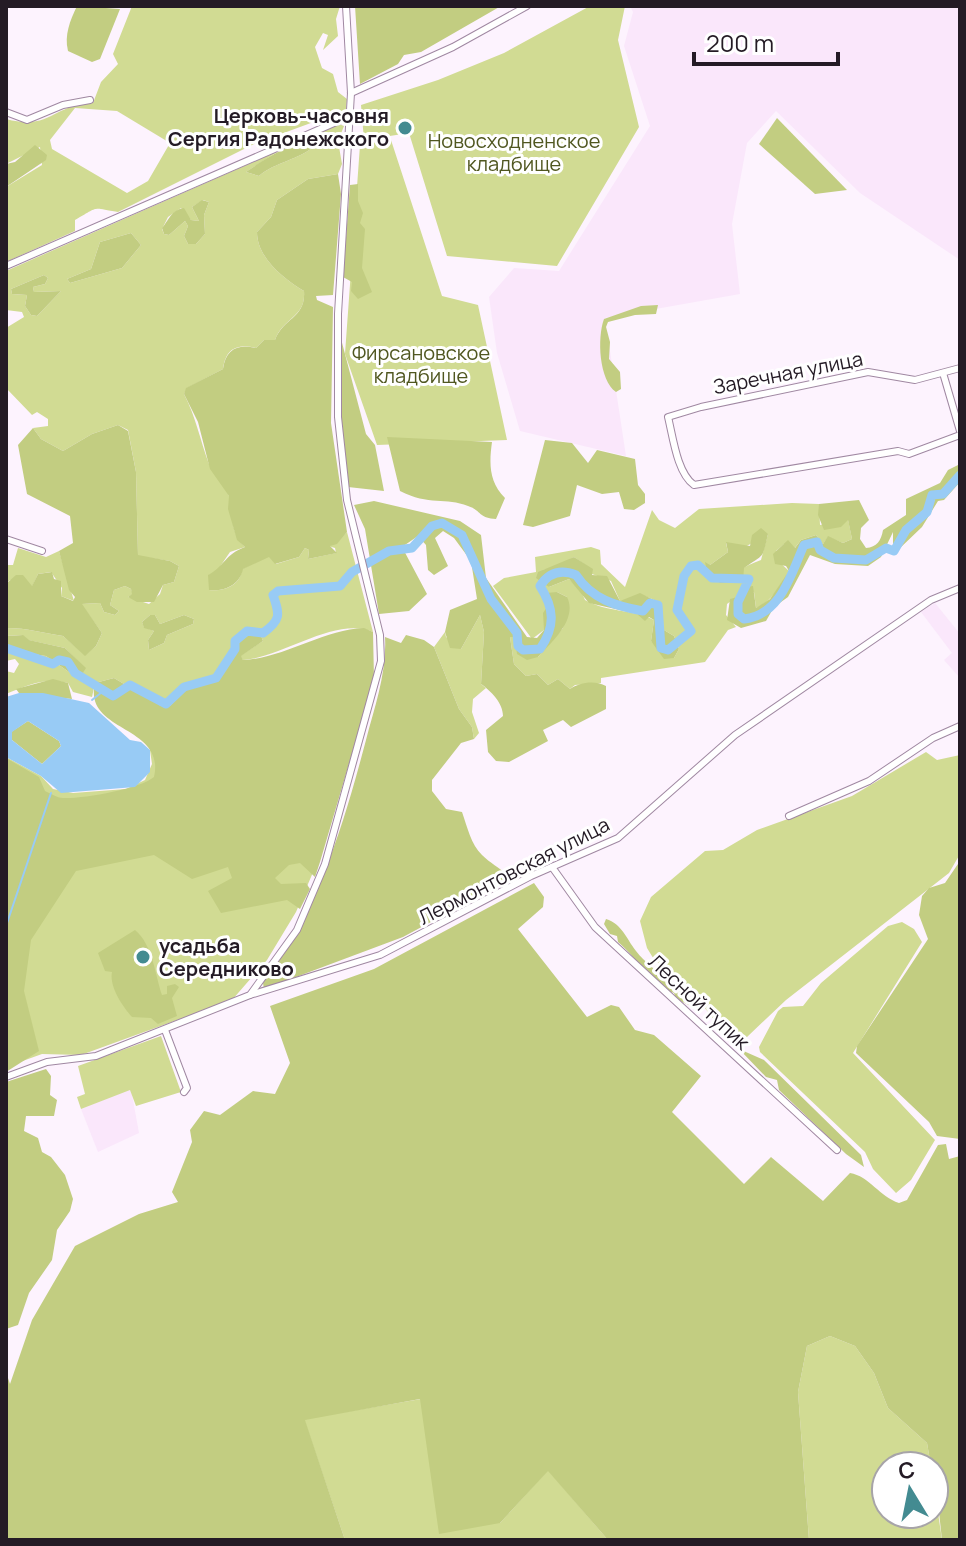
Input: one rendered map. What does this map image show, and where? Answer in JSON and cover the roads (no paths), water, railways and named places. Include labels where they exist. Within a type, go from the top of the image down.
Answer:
[{"type":"street","points":[[250,995],[303,918],[325,864],[356,763],[381,661],[380,635],[347,500],[338,417],[338,314],[351,93],[346,6]]},
{"type":"street","points":[[351,93],[441,53],[527,6]]},
{"type":"street","points":[[6,112],[27,120],[63,105],[90,100]]},
{"type":"street","points":[[6,266],[350,116]]},
{"type":"street","name":"Заречная улица","points":[[960,368],[915,380],[868,372],[701,407],[668,417],[682,466],[688,481],[694,485],[898,451],[909,454],[960,433]]},
{"type":"street","points":[[943,373],[960,433]]},
{"type":"street","points":[[6,539],[42,551]]},
{"type":"street","name":"Лермонтовская улица","points":[[6,1077],[47,1062],[96,1056],[250,995],[380,955],[552,867],[618,838],[735,735],[931,600],[960,588]]},
{"type":"street","points":[[789,816],[869,781],[933,738],[960,726]]},
{"type":"street","name":"Лесной тупик","points":[[552,867],[595,927],[837,1150]]},
{"type":"street","points":[[165,1030],[187,1088],[184,1092]]},
{"type":"water","points":[[19,693],[43,693],[89,703],[130,740],[141,742],[150,750],[150,772],[135,787],[61,793],[41,776],[6,757],[6,697]],"holes":[[[28,721],[59,741],[61,746],[42,764],[12,740],[12,732]]]},
{"type":"waterway","points":[[6,648],[53,664],[59,660],[68,662],[75,673],[113,696],[130,685],[166,704],[184,687],[216,678],[235,649],[235,641],[247,631],[263,633],[276,621],[278,612],[273,595],[278,591],[340,586],[352,572],[389,551],[412,548],[432,526],[442,523],[462,535],[491,599],[517,633],[518,646],[523,650],[540,649],[549,633],[550,610],[540,586],[551,575],[560,572],[576,575],[589,590],[614,604],[643,611],[650,603],[658,605],[661,648],[668,650],[691,631],[677,610],[684,576],[691,566],[698,565],[712,578],[749,579],[738,602],[738,614],[744,619],[757,616],[767,610],[783,591],[804,545],[817,542],[820,550],[834,558],[866,560],[886,548],[894,551],[906,530],[927,512],[932,495],[943,494],[960,475]]},
{"type":"waterway","points":[[92,700],[102,692]]},
{"type":"waterway","points":[[6,926],[51,793]]},
{"type":"place","name":"Церковь-часовня Сергия Радонежского","points":[[405,128]]},
{"type":"place","name":"усадьба Середниково","points":[[143,957]]},
{"type":"park label","name":"Новосходненское кладбище","points":[[514,152]]},
{"type":"park label","name":"Фирсановское кладбище","points":[[421,364]]}]
